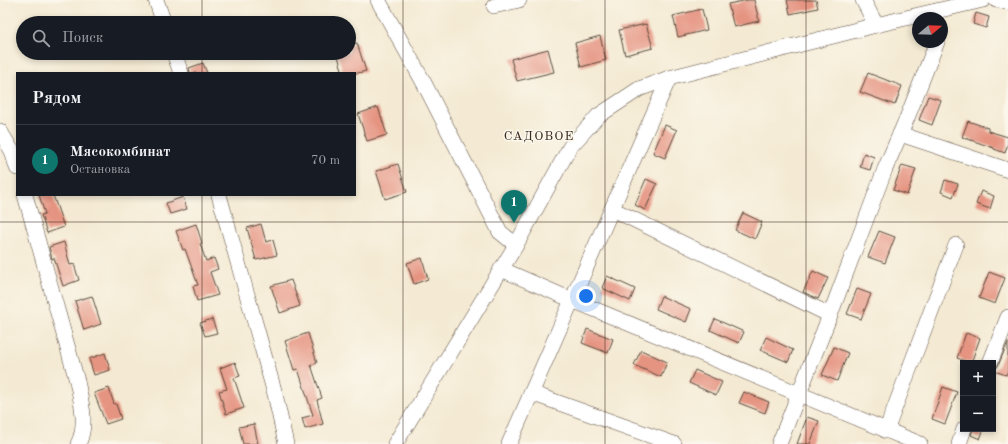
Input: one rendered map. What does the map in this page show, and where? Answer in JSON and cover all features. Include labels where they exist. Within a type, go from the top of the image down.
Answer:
[{"type":"street","points":[[156,0],[162,16]]},
{"type":"street","points":[[378,0],[424,82],[500,232],[516,245]]},
{"type":"street","points":[[494,6],[519,0]]},
{"type":"street","points":[[863,0],[876,26]]},
{"type":"street","points":[[946,12],[968,2],[983,0]]},
{"type":"street","points":[[996,0],[1008,2]]},
{"type":"street","points":[[395,444],[516,245],[570,147],[598,116],[639,88],[669,78],[876,26],[912,19]]},
{"type":"street","points":[[779,444],[830,315],[884,169],[900,134],[935,48]]},
{"type":"street","points":[[176,60],[181,72]]},
{"type":"street","points":[[509,444],[669,78]]},
{"type":"street","points":[[0,131],[12,151],[16,165]]},
{"type":"street","points":[[900,134],[1008,170]]},
{"type":"street","points":[[25,196],[77,381],[83,411],[82,436],[78,444]]},
{"type":"street","points":[[220,196],[273,387],[286,444]]},
{"type":"street","points":[[612,209],[830,315]]},
{"type":"street","points":[[886,431],[956,245]]},
{"type":"street","points":[[501,269],[572,300],[920,444]]},
{"type":"street","points":[[991,360],[1008,317]]},
{"type":"street","points":[[531,393],[674,444]]},
{"type":"street","points":[[959,444],[963,432]]},
{"type":"building","points":[[754,0],[759,21],[734,27],[728,4]]},
{"type":"building","points":[[787,0],[816,0],[818,8],[790,14]]},
{"type":"building","points":[[702,9],[707,30],[678,37],[673,16]]},
{"type":"building","points":[[976,13],[989,17],[986,28],[973,24]]},
{"type":"building","points":[[646,24],[653,48],[625,55],[619,30]]},
{"type":"building","points":[[600,36],[606,60],[581,67],[575,43]]},
{"type":"building","points":[[356,43],[366,71],[358,73],[343,72],[339,60],[356,60]]},
{"type":"building","points":[[548,49],[554,72],[517,81],[511,59]]},
{"type":"building","points":[[203,63],[207,72],[190,72],[189,68]]},
{"type":"building","points":[[868,73],[902,86],[895,105],[860,92]]},
{"type":"building","points":[[928,96],[941,100],[932,125],[919,120]]},
{"type":"building","points":[[378,107],[387,135],[367,141],[358,114]]},
{"type":"building","points":[[968,121],[988,128],[988,131],[1008,137],[1005,153],[962,137]]},
{"type":"building","points":[[665,125],[677,130],[665,158],[653,153]]},
{"type":"building","points":[[864,153],[874,157],[870,170],[860,167]]},
{"type":"building","points":[[398,164],[407,192],[385,199],[376,171]]},
{"type":"building","points":[[902,165],[916,169],[907,195],[893,190]]},
{"type":"building","points":[[646,179],[657,184],[645,210],[635,205]]},
{"type":"building","points":[[945,180],[958,184],[953,197],[941,192]]},
{"type":"building","points":[[981,191],[994,196],[990,209],[976,204]]},
{"type":"building","points":[[39,196],[53,196],[64,227],[47,233],[41,215],[45,214]]},
{"type":"building","points":[[183,197],[187,209],[170,214],[166,203]]},
{"type":"building","points":[[743,213],[762,222],[755,239],[735,230]]},
{"type":"building","points":[[196,224],[202,243],[200,244],[206,261],[214,258],[218,269],[210,272],[218,295],[197,301],[193,286],[198,285],[185,249],[183,250],[176,231]]},
{"type":"building","points":[[261,224],[266,242],[273,240],[277,255],[256,260],[247,228]]},
{"type":"building","points":[[879,231],[895,237],[885,263],[868,257]]},
{"type":"building","points":[[64,242],[70,265],[74,264],[79,280],[63,286],[54,258],[52,259],[49,247]]},
{"type":"building","points":[[422,258],[428,279],[414,284],[407,263]]},
{"type":"building","points":[[813,271],[828,278],[818,299],[803,292]]},
{"type":"building","points":[[989,272],[1005,278],[995,304],[979,298]]},
{"type":"building","points":[[607,276],[635,289],[630,301],[602,288]]},
{"type":"building","points":[[291,280],[300,306],[280,313],[271,286]]},
{"type":"building","points":[[857,289],[871,294],[861,319],[847,314]]},
{"type":"building","points":[[92,296],[101,324],[84,330],[75,301]]},
{"type":"building","points":[[661,296],[691,309],[686,322],[656,309]]},
{"type":"building","points":[[212,319],[217,333],[205,336],[200,323]]},
{"type":"building","points":[[715,319],[744,332],[739,343],[710,330]]},
{"type":"building","points":[[587,329],[613,339],[608,353],[582,343]]},
{"type":"building","points":[[308,333],[317,363],[311,365],[322,398],[317,400],[323,424],[305,429],[302,418],[313,415],[298,369],[294,370],[285,341]]},
{"type":"building","points":[[966,333],[980,338],[972,360],[963,360],[957,358]]},
{"type":"building","points":[[766,337],[793,350],[788,362],[760,350]]},
{"type":"building","points":[[1008,342],[1008,371],[1006,375],[996,372]]},
{"type":"building","points":[[834,347],[848,353],[837,381],[822,375]]},
{"type":"building","points":[[641,350],[667,362],[661,377],[634,365]]},
{"type":"building","points":[[105,353],[110,370],[94,375],[89,359]]},
{"type":"building","points":[[235,362],[240,376],[234,378],[244,408],[226,414],[219,391],[227,389],[220,368]]},
{"type":"building","points":[[695,370],[722,382],[716,395],[689,383]]},
{"type":"building","points":[[943,387],[957,392],[945,424],[932,419]]},
{"type":"building","points":[[109,388],[121,419],[106,424],[94,393]]},
{"type":"building","points":[[744,392],[769,402],[765,413],[739,403]]},
{"type":"building","points":[[807,417],[819,421],[810,444],[797,444]]},
{"type":"building","points":[[254,424],[258,444],[243,444],[239,427]]},
{"type":"building","points":[[972,432],[983,432],[980,439],[971,435]]},
{"type":"place","name":"Мясокомбинат","points":[[514,223]]},
{"type":"district","name":"САДОВОЕ","points":[[539,136]]}]
